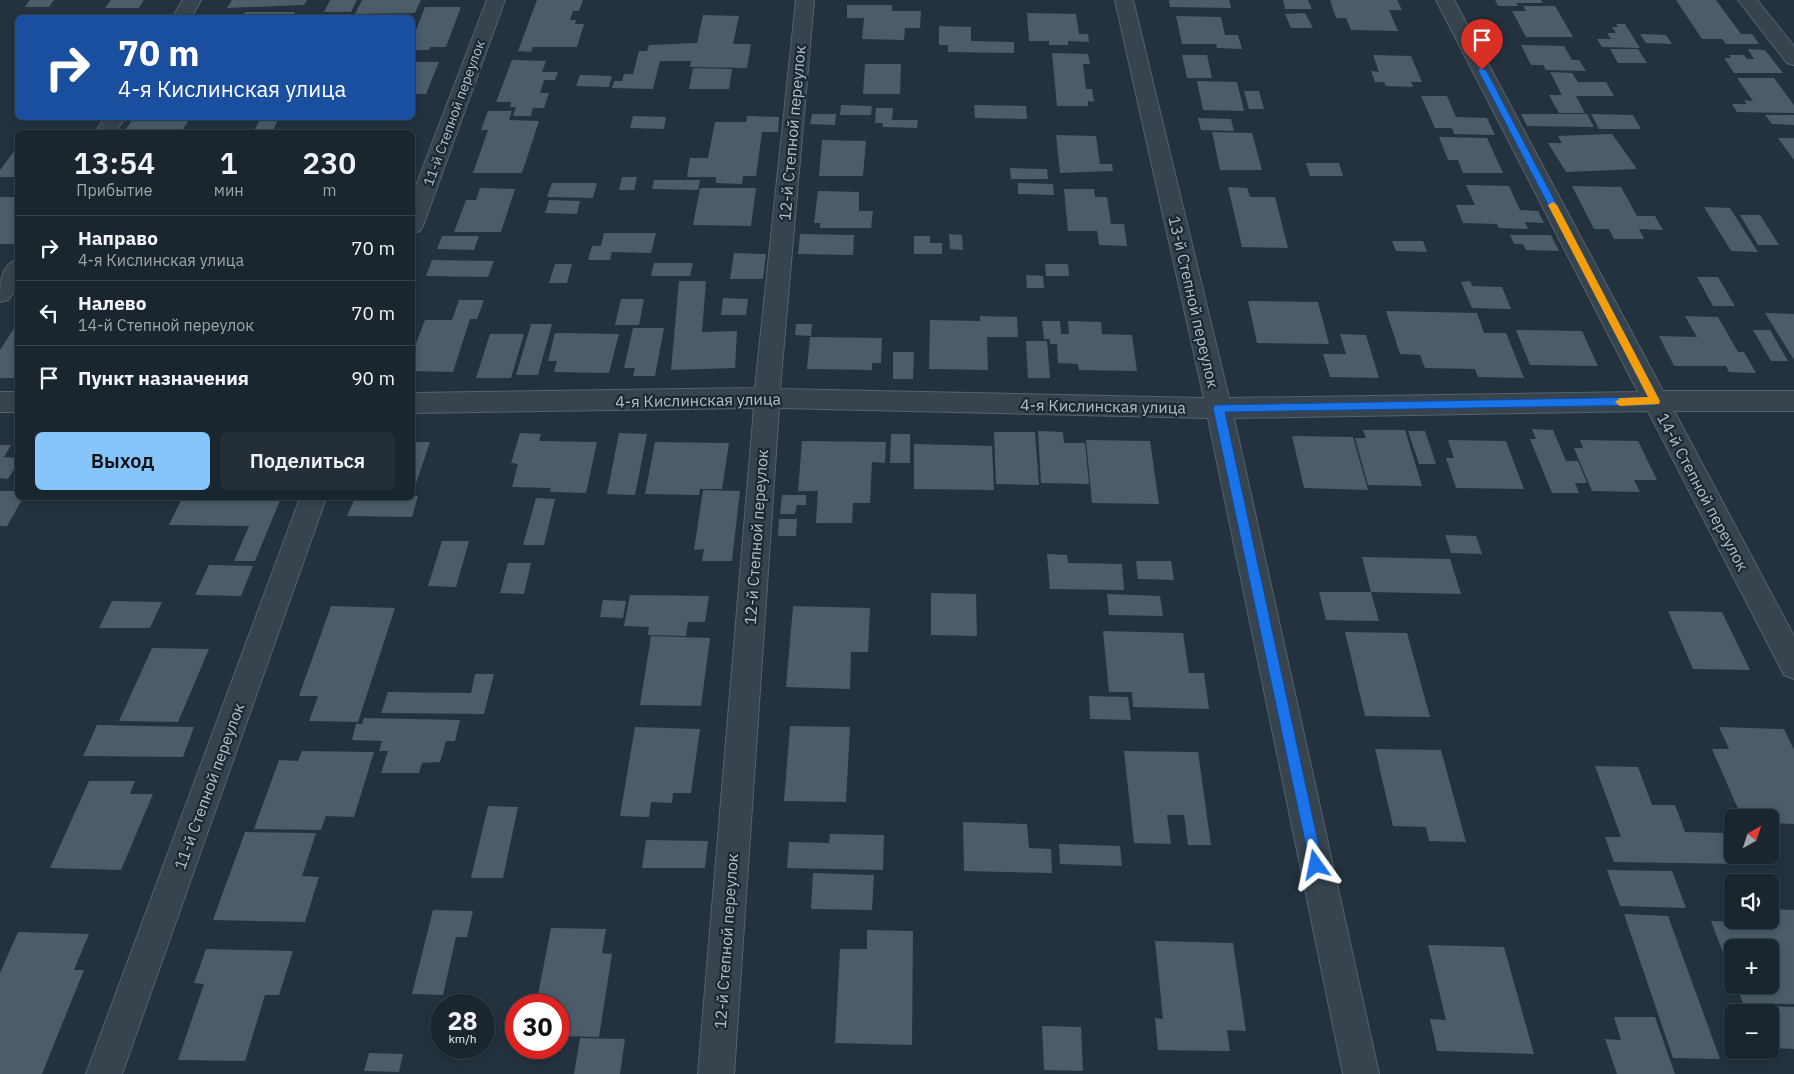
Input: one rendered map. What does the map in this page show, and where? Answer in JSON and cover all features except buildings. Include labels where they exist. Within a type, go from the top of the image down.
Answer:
[{"type":"street","points":[[183,15],[192,0]]},
{"type":"street","name":"11-й Степной переулок","points":[[415,218],[496,0]]},
{"type":"street","name":"12-й Степной переулок","points":[[716,1074],[767,398],[805,0]]},
{"type":"street","name":"13-й Степной переулок","points":[[1124,0],[1219,408],[1361,1074]]},
{"type":"street","name":"14-й Степной переулок","points":[[1445,0],[1794,665]]},
{"type":"street","points":[[1747,0],[1794,59]]},
{"type":"street","points":[[0,294],[15,272]]},
{"type":"street","name":"4-я Кислинская улица","points":[[415,403],[767,398],[1219,408],[1655,401],[1794,401]]},
{"type":"street","points":[[0,402],[15,402]]},
{"type":"street","name":"11-й Степной переулок","points":[[104,1074],[312,500]]},
{"type":"slow traffic","points":[[1553,205],[1655,401],[1620,402]]},
{"type":"route","points":[[1316,865],[1219,408],[1655,401],[1482,70]]}]
